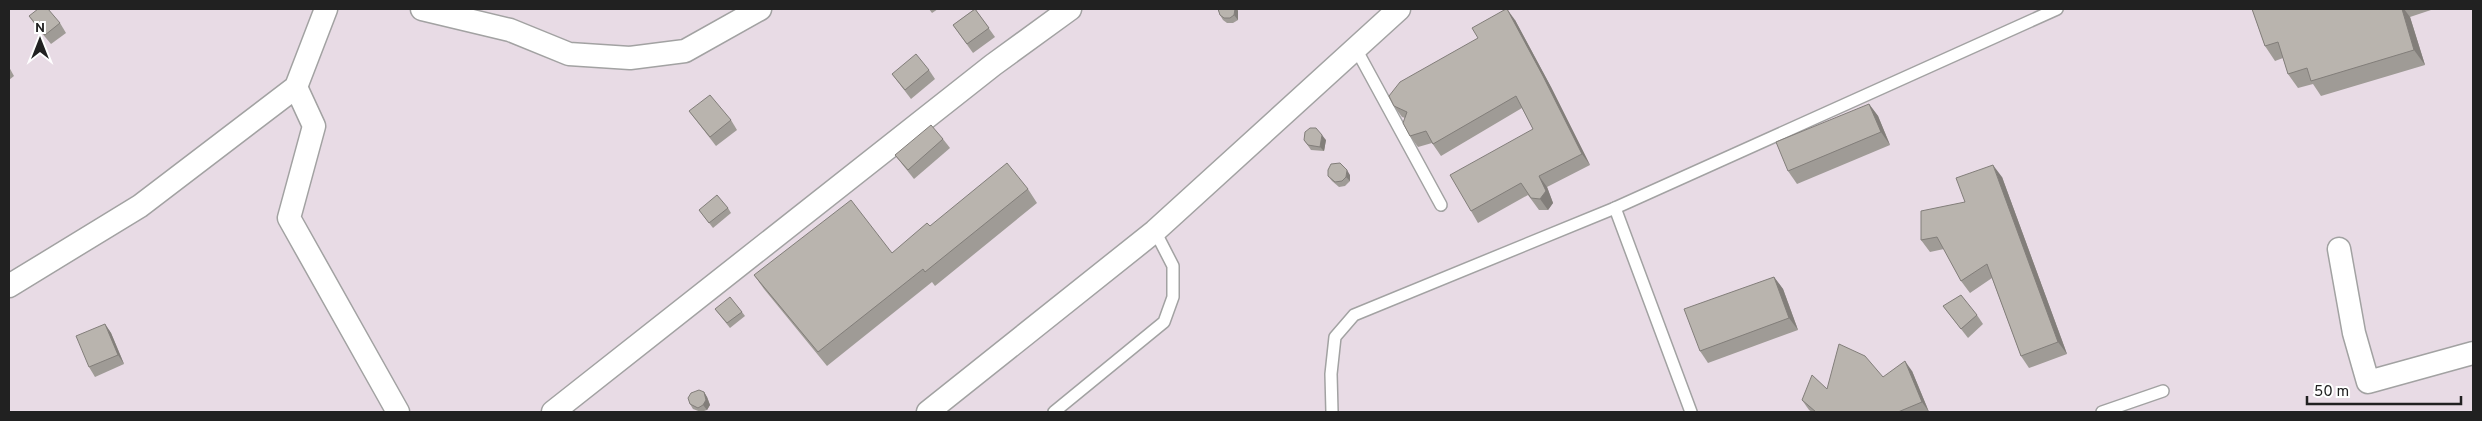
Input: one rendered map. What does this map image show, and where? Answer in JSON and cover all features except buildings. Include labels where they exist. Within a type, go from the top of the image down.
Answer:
[{"type":"street","points":[[9,286],[140,206],[296,87],[326,9]]},
{"type":"street","points":[[422,9],[510,30],[569,54],[630,58],[685,51],[760,9]]},
{"type":"street","points":[[553,412],[993,65],[1070,9]]},
{"type":"street","points":[[928,412],[1155,232],[1355,47],[1399,9]]},
{"type":"street","points":[[296,87],[314,126],[289,218],[398,412]]},
{"type":"street","points":[[2339,248],[2354,333],[2368,382],[2473,353]]},
{"type":"lane","points":[[1332,412],[1331,374],[1335,337],[1354,315],[1614,208],[2057,9]]},
{"type":"lane","points":[[1355,47],[1441,205]]},
{"type":"lane","points":[[1614,208],[1691,412]]},
{"type":"lane","points":[[1054,412],[1164,322],[1173,297],[1173,266],[1155,232]]},
{"type":"lane","points":[[2102,412],[2163,391]]},
{"type":"shaded area","points":[[9,9],[2473,9],[2473,412],[9,412]]}]
